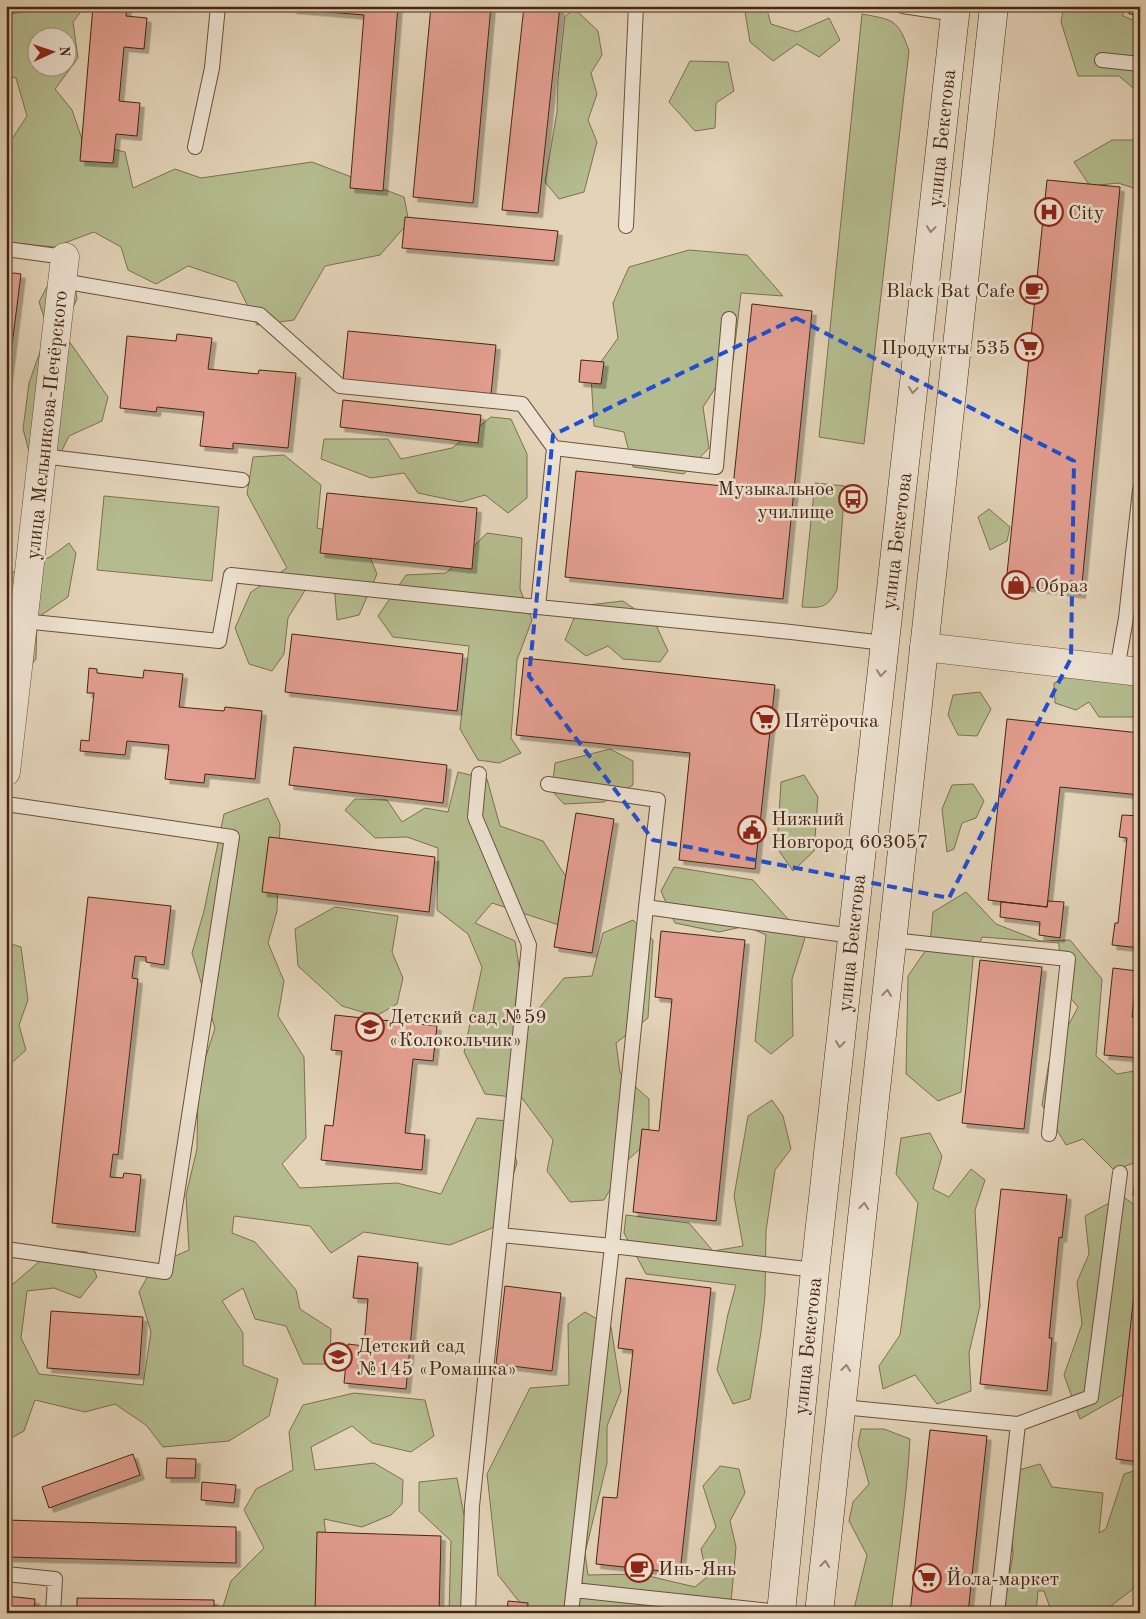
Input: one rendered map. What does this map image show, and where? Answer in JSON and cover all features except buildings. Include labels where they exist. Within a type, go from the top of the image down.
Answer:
[{"type":"main road","name":"улица Бекетова","points":[[819,1613],[994,6]]},
{"type":"main road","name":"улица Бекетова","points":[[781,1612],[815,1270],[955,10]]},
{"type":"main road","name":"улица Мельникова-Печёрского","points":[[6,772],[63,269]]},
{"type":"main road","points":[[924,648],[1128,670]]},
{"type":"lane","points":[[195,148],[212,68],[218,6]]},
{"type":"lane","points":[[626,226],[636,6]]},
{"type":"lane","points":[[903,6],[955,10]]},
{"type":"lane","points":[[1102,60],[1140,64]]},
{"type":"lane","points":[[6,249],[63,269],[260,315],[340,386],[522,404],[554,448],[538,607]]},
{"type":"lane","points":[[554,448],[716,467],[729,319]]},
{"type":"lane","points":[[42,456],[242,480]]},
{"type":"lane","points":[[1128,670],[1126,618],[1140,490]]},
{"type":"lane","points":[[23,621],[219,641],[231,575],[884,643]]},
{"type":"lane","points":[[468,1613],[472,1506],[529,945],[475,817],[479,774]]},
{"type":"lane","points":[[548,784],[658,800],[612,1246],[571,1613]]},
{"type":"lane","points":[[6,804],[232,837],[165,1272],[6,1249]]},
{"type":"lane","points":[[646,907],[852,936]]},
{"type":"lane","points":[[892,940],[1068,958],[1049,1134]]},
{"type":"lane","points":[[842,1407],[1018,1424],[1091,1396],[1120,1172]]},
{"type":"lane","points":[[500,1235],[815,1270]]},
{"type":"lane","points":[[997,1613],[1018,1424]]},
{"type":"lane","points":[[6,1574],[55,1579],[52,1613]]},
{"type":"lane","points":[[574,1590],[781,1612]]},
{"type":"highlighted area","points":[[796,318],[1074,461],[1071,658],[949,898],[653,840],[529,676],[553,435]]},
{"type":"green space","points":[[35,6],[85,6],[73,22],[74,28],[28,28],[28,78],[63,78],[55,89],[72,110],[83,142],[125,152],[133,188],[175,169],[201,178],[312,162],[404,197],[409,222],[380,255],[325,266],[294,320],[257,325],[236,282],[188,266],[156,284],[128,270],[121,247],[94,232],[54,247],[14,243],[6,247],[6,148],[27,116],[16,78],[6,75],[6,15],[33,10]]},
{"type":"green space","points":[[744,6],[766,6],[771,24],[797,32],[829,18],[840,40],[819,57],[797,44],[773,61],[750,42]]},
{"type":"green space","points":[[1064,6],[1122,6],[1123,16],[1140,23],[1140,94],[1119,76],[1078,76],[1061,22]]},
{"type":"green space","points":[[575,9],[598,31],[602,55],[591,73],[597,94],[588,120],[597,142],[584,192],[559,199],[545,182],[557,112],[558,80],[565,16]]},
{"type":"green space","points":[[862,14],[893,23],[902,33],[909,51],[864,444],[819,437]]},
{"type":"green space","points":[[690,61],[728,62],[734,91],[716,103],[715,128],[695,131],[669,102]]},
{"type":"green space","points":[[1112,140],[1140,140],[1140,190],[1118,183],[1090,186],[1074,162]]},
{"type":"green space","points":[[689,250],[747,255],[783,296],[741,293],[733,361],[703,407],[709,448],[684,474],[633,467],[624,432],[594,426],[591,376],[618,338],[613,303],[629,267]]},
{"type":"green space","points":[[55,271],[73,274],[77,299],[62,331],[108,397],[102,421],[69,436],[51,473],[34,470],[23,429],[29,383],[48,329],[39,302]]},
{"type":"green space","points":[[491,417],[511,419],[527,454],[527,498],[508,513],[485,495],[461,502],[418,493],[404,473],[371,478],[321,459],[324,439],[388,439],[401,459],[452,448]]},
{"type":"green space","points":[[284,455],[321,485],[317,528],[362,538],[377,574],[359,615],[337,620],[334,584],[312,579],[288,618],[284,654],[272,671],[249,664],[235,628],[251,592],[287,568],[247,494],[253,457]]},
{"type":"green space","points":[[815,483],[845,486],[837,590],[827,604],[823,606],[802,607]]},
{"type":"green space","points":[[104,496],[219,507],[212,581],[97,570]]},
{"type":"green space","points":[[989,509],[1010,527],[1007,541],[990,550],[978,517]]},
{"type":"green space","points":[[487,533],[522,538],[520,589],[532,620],[517,660],[511,738],[521,753],[499,763],[478,760],[460,729],[469,646],[393,637],[378,616],[406,575],[446,573]]},
{"type":"green space","points":[[69,543],[76,553],[68,597],[37,618],[36,659],[23,676],[6,657],[6,614],[16,607],[9,574],[50,557]]},
{"type":"green space","points":[[623,601],[655,623],[668,651],[660,662],[623,659],[608,646],[586,656],[565,640],[579,606]]},
{"type":"green space","points":[[1140,667],[1140,717],[1099,717],[1089,702],[1076,710],[1055,703],[1054,683],[1080,671]]},
{"type":"green space","points":[[980,692],[991,709],[977,736],[958,735],[948,715],[953,695]]},
{"type":"green space","points":[[610,749],[633,761],[633,785],[604,802],[564,804],[552,791],[555,763]]},
{"type":"green space","points":[[458,772],[487,779],[500,826],[543,841],[572,886],[562,926],[492,903],[475,923],[515,941],[520,972],[515,1005],[536,1012],[564,978],[592,976],[603,933],[633,920],[653,940],[648,1018],[616,1043],[620,1073],[649,1099],[649,1140],[626,1162],[604,1200],[570,1202],[547,1171],[553,1140],[522,1098],[485,1094],[464,1052],[482,967],[468,934],[437,910],[438,848],[407,837],[375,838],[345,810],[355,799],[387,800],[402,822],[425,808],[448,812]]},
{"type":"green space","points":[[804,775],[818,797],[814,851],[793,871],[777,848],[781,782]]},
{"type":"green space","points":[[973,784],[984,801],[976,818],[962,823],[954,849],[947,852],[942,809],[952,785]]},
{"type":"green space","points":[[268,798],[280,824],[277,911],[268,943],[284,981],[278,1016],[304,1057],[306,1138],[282,1164],[300,1188],[397,1183],[441,1194],[477,1118],[506,1121],[517,1163],[497,1226],[450,1245],[364,1232],[331,1253],[310,1226],[234,1216],[232,1233],[255,1242],[296,1290],[300,1309],[331,1329],[330,1364],[303,1364],[286,1326],[255,1319],[243,1288],[222,1301],[243,1333],[243,1365],[278,1379],[269,1416],[229,1441],[163,1447],[146,1425],[115,1404],[85,1412],[35,1400],[24,1431],[6,1441],[6,1290],[54,1249],[87,1252],[97,1277],[80,1298],[54,1288],[27,1291],[21,1338],[39,1374],[143,1385],[151,1332],[139,1292],[154,1265],[189,1250],[186,1195],[197,1149],[198,1081],[215,1028],[192,953],[204,911],[224,814]]},
{"type":"green space","points":[[674,867],[753,880],[805,938],[792,979],[793,1036],[771,1054],[755,1041],[766,935],[746,926],[719,932],[675,923],[661,891]]},
{"type":"green space","points":[[966,892],[996,924],[1040,941],[1070,940],[1102,979],[1096,1056],[1117,1074],[1140,1070],[1140,1161],[1114,1170],[1083,1139],[1066,1145],[1042,1105],[1049,1062],[1078,1007],[1060,985],[1059,943],[982,937],[973,959],[961,1092],[938,1101],[906,1074],[908,976],[930,944],[933,912]]},
{"type":"green space","points":[[335,907],[398,916],[392,952],[403,978],[397,1004],[376,1016],[342,1006],[298,966],[295,929]]},
{"type":"green space","points":[[8,943],[21,947],[28,1000],[19,1025],[26,1050],[6,1068],[6,945]]},
{"type":"green space","points":[[772,1100],[783,1116],[791,1149],[775,1170],[766,1231],[765,1296],[750,1399],[733,1404],[717,1370],[736,1285],[646,1274],[624,1233],[626,1215],[689,1223],[713,1251],[743,1246],[734,1196],[748,1116]]},
{"type":"green space","points":[[930,1133],[942,1156],[933,1189],[949,1197],[971,1169],[985,1180],[975,1210],[980,1306],[969,1353],[971,1391],[937,1404],[915,1375],[883,1389],[879,1366],[900,1335],[918,1203],[896,1174],[901,1138]]},
{"type":"green space","points":[[1122,1196],[1140,1209],[1140,1339],[1133,1389],[1080,1419],[1064,1375],[1082,1324],[1077,1282],[1089,1254],[1085,1216]]},
{"type":"green space","points":[[585,1312],[611,1327],[621,1391],[607,1426],[607,1463],[585,1553],[588,1575],[640,1574],[695,1587],[707,1577],[701,1549],[716,1527],[703,1486],[720,1466],[739,1469],[745,1493],[730,1521],[736,1547],[730,1613],[528,1613],[498,1575],[487,1474],[530,1388],[569,1385],[568,1324]]},
{"type":"green space","points":[[354,1393],[425,1400],[434,1436],[411,1452],[372,1443],[352,1426],[311,1447],[315,1470],[374,1463],[403,1480],[402,1504],[391,1515],[362,1527],[324,1519],[333,1597],[421,1613],[226,1613],[222,1610],[231,1581],[264,1548],[244,1510],[256,1489],[293,1470],[289,1432],[303,1405]]},
{"type":"green space","points":[[861,1429],[884,1429],[910,1439],[905,1504],[891,1613],[853,1613],[867,1555],[849,1521],[853,1502],[869,1484],[858,1444]]},
{"type":"green space","points":[[1040,1464],[1052,1487],[1103,1493],[1099,1533],[1106,1529],[1124,1474],[1140,1469],[1140,1562],[1133,1589],[1107,1609],[1108,1613],[1052,1613],[1044,1591],[1038,1591],[1036,1613],[1003,1613],[1013,1554],[1008,1473]]},
{"type":"green space","points":[[457,1478],[464,1515],[478,1546],[472,1604],[475,1613],[449,1613],[451,1541],[419,1511],[419,1482]]},
{"type":"place","name":"City","points":[[1049,212]]},
{"type":"place","name":"Black Bat Cafe","points":[[1034,290]]},
{"type":"place","name":"Продукты 535","points":[[1029,347]]},
{"type":"place","name":"Музыкальное училище","points":[[853,499]]},
{"type":"place","name":"Образ","points":[[1016,585]]},
{"type":"place","name":"Пятёрочка","points":[[765,720]]},
{"type":"place","name":"Нижний Новгород 603057","points":[[752,830]]},
{"type":"place","name":"Детский сад №59 «Колокольчик»","points":[[370,1027]]},
{"type":"place","name":"Детский сад №145 «Ромашка»","points":[[338,1357]]},
{"type":"place","name":"Инь-Янь","points":[[639,1568]]},
{"type":"place","name":"Йола-маркет","points":[[927,1578]]}]
